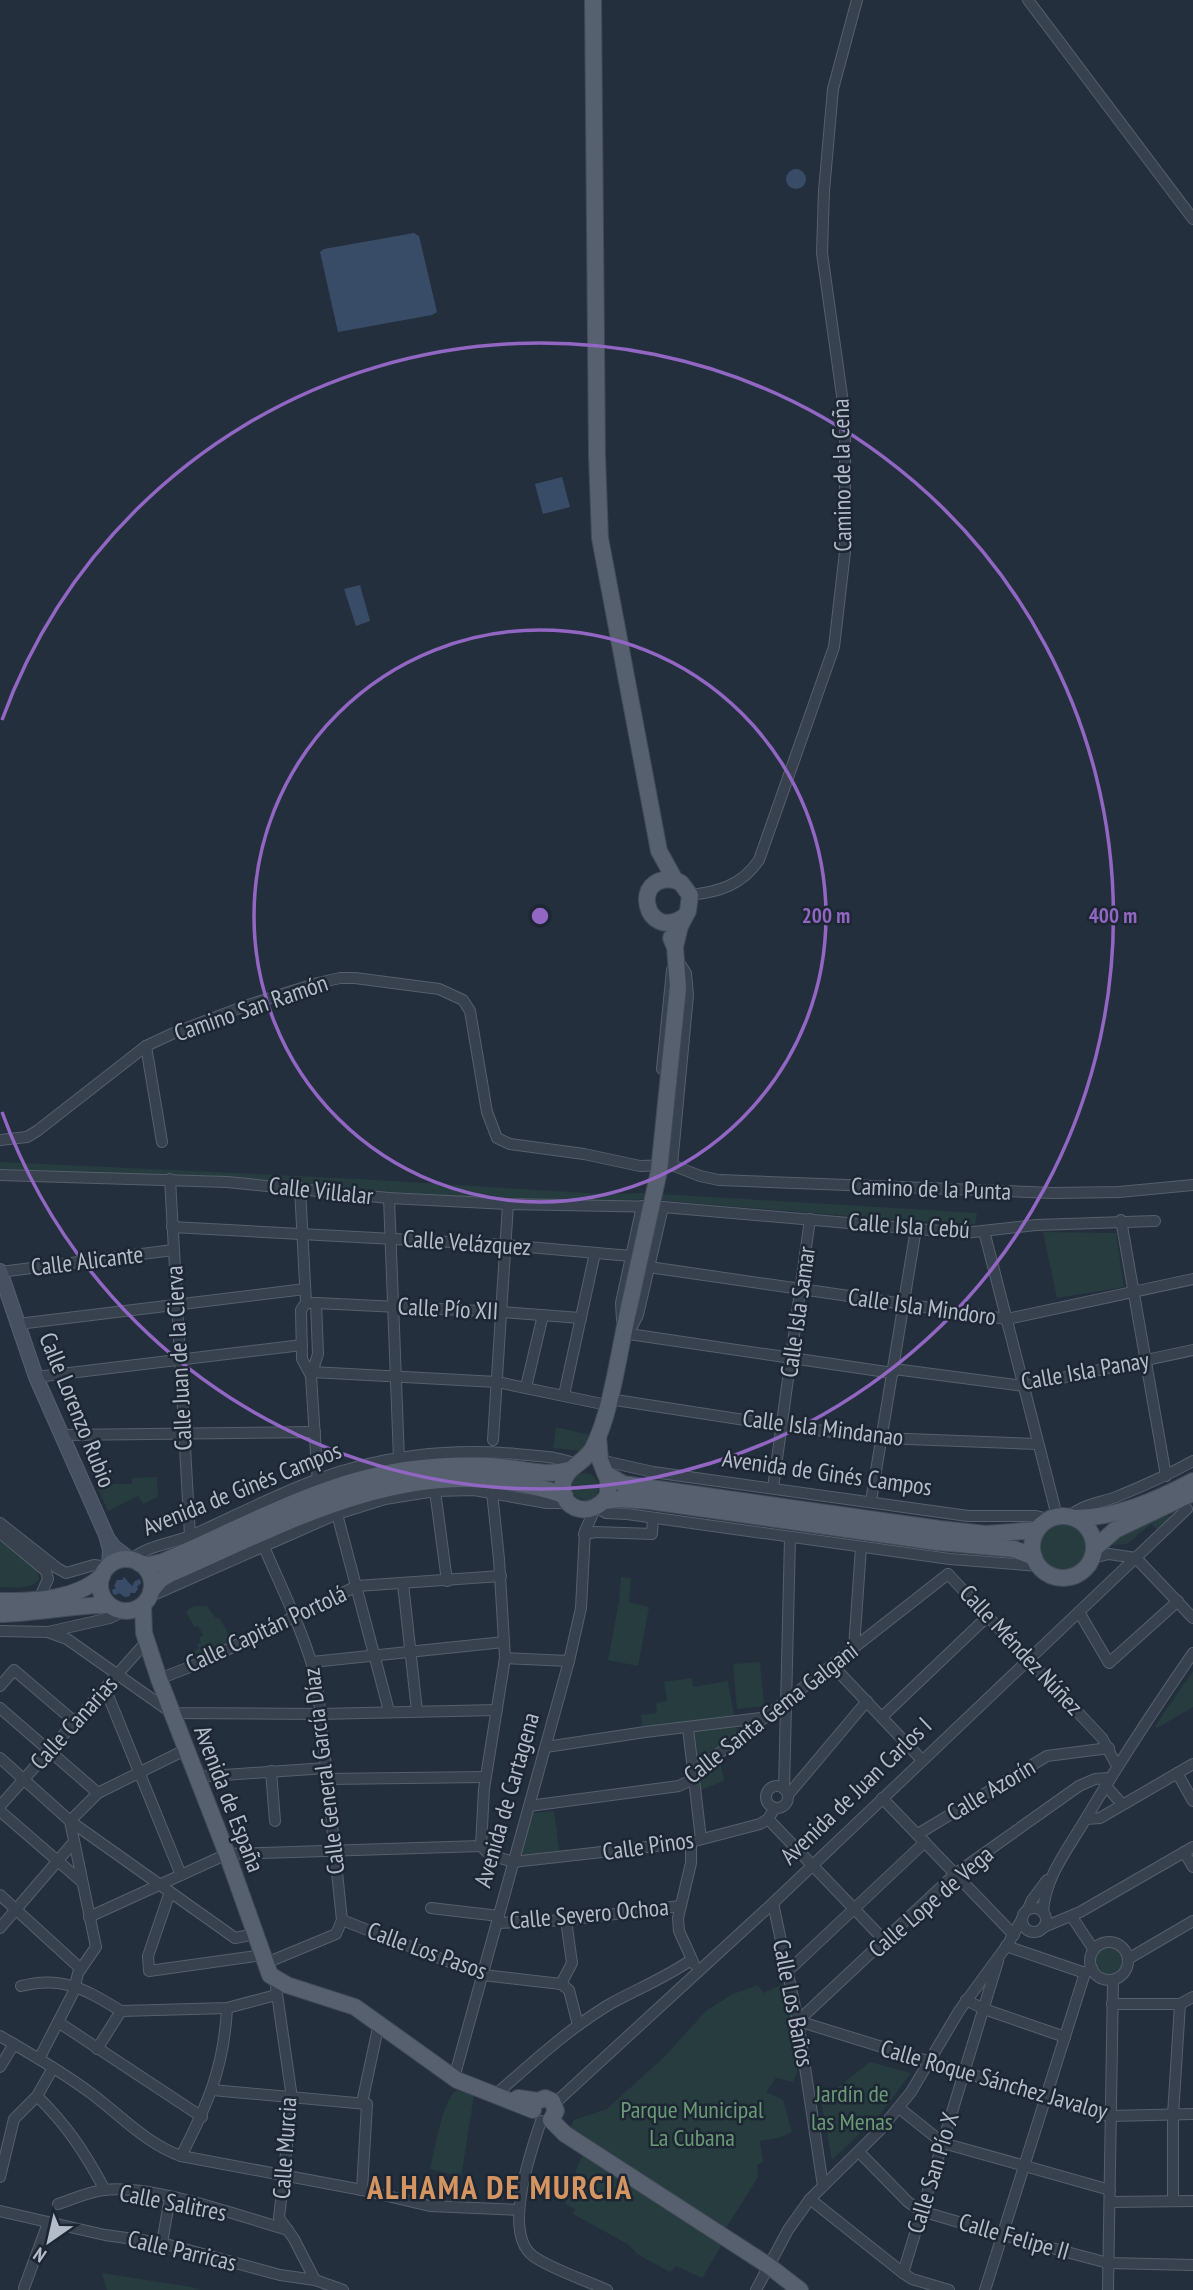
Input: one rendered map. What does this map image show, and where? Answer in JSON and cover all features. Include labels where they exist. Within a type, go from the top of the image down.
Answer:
[{"type":"main road","points":[[593,0],[597,470],[600,538],[659,851],[656,883]]},
{"type":"main road","points":[[659,851],[675,880]]},
{"type":"main road","points":[[675,952],[688,911],[690,895],[687,888],[675,880],[656,883],[648,892],[647,904],[652,916],[664,923],[678,921],[684,917]]},
{"type":"main road","points":[[664,923],[675,952],[678,986],[659,1171],[608,1402],[593,1448],[563,1483],[569,1502],[583,1510],[620,1499],[649,1501],[937,1542],[1014,1549],[1037,1562],[1050,1575],[1068,1577],[1084,1570],[1093,1553],[1115,1530],[1193,1493]]},
{"type":"main road","name":"Calle Lorenzo Rubio","points":[[0,1271],[36,1377],[106,1535],[110,1550],[106,1570]]},
{"type":"main road","points":[[598,1436],[602,1468],[610,1487],[599,1506]]},
{"type":"main road","points":[[576,1466],[593,1464],[602,1468]]},
{"type":"main road","name":"Avenida de Ginés Campos","points":[[135,1561],[149,1565],[162,1562],[318,1486],[438,1466],[501,1467],[546,1474],[576,1466]]},
{"type":"main road","name":"Avenida de Ginés Campos","points":[[602,1468],[623,1484],[940,1529],[986,1534],[1037,1530]]},
{"type":"main road","name":"Avenida de Ginés Campos","points":[[148,1598],[161,1579],[170,1574],[299,1518],[346,1500],[383,1490],[467,1479],[550,1490],[569,1502]]},
{"type":"main road","name":"Avenida de Ginés Campos","points":[[1063,1517],[1107,1516],[1153,1500],[1193,1481]]},
{"type":"main road","points":[[1037,1562],[1033,1540],[1037,1530],[1063,1517],[1082,1522],[1092,1534],[1093,1553]]},
{"type":"main road","points":[[106,1535],[114,1547],[150,1575],[146,1637]]},
{"type":"main road","points":[[0,1601],[39,1599],[81,1591],[123,1559],[135,1561]]},
{"type":"main road","points":[[106,1570],[102,1595],[117,1608],[129,1613],[146,1637]]},
{"type":"main road","points":[[0,1614],[50,1611],[87,1605],[136,1609],[148,1598]]},
{"type":"main road","name":"Avenida de España","points":[[146,1637],[185,1750],[227,1854],[275,1988]]},
{"type":"main road","points":[[275,1988],[346,2002],[454,2078],[541,2113],[565,2134],[769,2266],[800,2290]]},
{"type":"main road","points":[[541,2113],[545,2098],[554,2104]]},
{"type":"street","name":"Camino de la Ceña","points":[[690,895],[711,892],[738,882],[751,872],[759,860],[834,647],[845,552],[845,417],[822,253],[824,191],[832,89],[857,0]]},
{"type":"street","points":[[1028,0],[1193,219]]},
{"type":"street","points":[[672,1165],[688,995],[686,974],[675,952]]},
{"type":"street","points":[[651,1167],[675,952]]},
{"type":"street","name":"Camino San Ramón","points":[[0,1140],[27,1137],[37,1131],[146,1046],[245,1006],[340,978],[439,989],[463,1000],[470,1011],[487,1112],[497,1138],[510,1144],[651,1167],[672,1165]]},
{"type":"street","points":[[146,1046],[162,1142]]},
{"type":"street","name":"Camino de la Punta","points":[[672,1165],[719,1180],[903,1189],[1067,1193],[1119,1192],[1193,1185]]},
{"type":"street","name":"Calle Villalar","points":[[0,1175],[170,1180],[300,1188],[388,1198],[508,1204],[663,1207]]},
{"type":"street","name":"Calle Juan de la Cierva","points":[[170,1180],[190,1536]]},
{"type":"street","points":[[300,1188],[305,1289],[311,1303],[318,1354],[312,1374],[318,1486]]},
{"type":"street","points":[[388,1198],[399,1459]]},
{"type":"street","points":[[493,1440],[508,1204]]},
{"type":"street","points":[[626,1330],[621,1316],[621,1303],[642,1206]]},
{"type":"street","points":[[626,1330],[638,1315],[663,1207]]},
{"type":"street","name":"Calle Isla Cebú","points":[[663,1207],[964,1233],[1036,1225],[1121,1220],[1155,1221]]},
{"type":"street","name":"Calle Isla Samar","points":[[773,1488],[810,1219]]},
{"type":"street","points":[[1121,1220],[1166,1476]]},
{"type":"street","name":"Calle Alicante","points":[[172,1227],[303,1233]]},
{"type":"street","points":[[872,1501],[916,1229]]},
{"type":"street","points":[[984,1231],[1038,1444],[1063,1517]]},
{"type":"street","name":"Calle Velázquez","points":[[303,1233],[506,1245],[631,1256]]},
{"type":"street","name":"Calle Alicante","points":[[0,1271],[173,1250]]},
{"type":"street","points":[[564,1395],[595,1253]]},
{"type":"street","name":"Calle Isla Mindoro","points":[[649,1267],[1007,1319],[1193,1280]]},
{"type":"street","points":[[18,1324],[305,1289]]},
{"type":"street","points":[[311,1303],[301,1310],[302,1359],[312,1374]]},
{"type":"street","name":"Calle Pío XII","points":[[311,1303],[581,1318]]},
{"type":"street","points":[[526,1387],[543,1315]]},
{"type":"street","name":"Calle Isla Panay","points":[[626,1330],[792,1358],[1024,1386],[1193,1350]]},
{"type":"street","points":[[36,1377],[302,1345]]},
{"type":"street","name":"Calle Isla Mindanao","points":[[312,1374],[394,1375],[497,1382],[608,1402],[882,1438],[1038,1444]]},
{"type":"street","points":[[61,1435],[315,1432]]},
{"type":"street","name":"Avenida de Ginés Campos","points":[[135,1561],[143,1552],[318,1486],[365,1465],[451,1453],[492,1452],[559,1458],[576,1466]]},
{"type":"street","name":"Avenida de Ginés Campos","points":[[602,1468],[653,1472],[968,1516],[1063,1517],[1166,1476],[1193,1461]]},
{"type":"street","points":[[148,1598],[337,1514],[385,1499],[435,1491],[474,1490],[547,1503],[569,1502]]},
{"type":"street","points":[[435,1491],[447,1581]]},
{"type":"street","points":[[481,1846],[485,1777],[505,1658],[492,1492]]},
{"type":"street","name":"Avenida de Cartagena","points":[[569,1502],[585,1532]]},
{"type":"street","points":[[599,1506],[606,1513],[653,1517],[950,1559],[1037,1562]]},
{"type":"street","name":"Avenida de Cartagena","points":[[454,2078],[569,1661],[581,1608],[585,1532],[599,1506]]},
{"type":"street","name":"Avenida de Juan Carlos I","points":[[554,2104],[700,1971],[1187,1509]]},
{"type":"street","points":[[337,1514],[389,1711]]},
{"type":"street","points":[[585,1532],[652,1534],[653,1517]]},
{"type":"street","points":[[0,1523],[66,1573],[94,1565],[106,1570]]},
{"type":"street","points":[[0,1532],[46,1572],[48,1579],[39,1599]]},
{"type":"street","points":[[790,1538],[785,1805],[775,1808],[768,1819],[885,1941]]},
{"type":"street","points":[[854,1648],[861,1547]]},
{"type":"street","name":"Calle General García Díaz","points":[[264,1548],[294,1616],[317,1682],[342,1920]]},
{"type":"street","points":[[1093,1553],[1136,1558],[1193,1618]]},
{"type":"street","name":"Calle Méndez Núñez","points":[[950,1559],[948,1574],[1102,1738],[1116,1766]]},
{"type":"street","name":"Calle Santa Gema Galgani","points":[[530,1806],[679,1786],[693,1779],[699,1769],[762,1718],[948,1574]]},
{"type":"street","name":"Calle Capitán Portolá","points":[[159,1679],[200,1663],[357,1586],[500,1576]]},
{"type":"street","points":[[403,1584],[417,1711]]},
{"type":"street","points":[[1079,1612],[1110,1663],[1178,1601]]},
{"type":"street","points":[[0,1631],[48,1632],[110,1618],[117,1608]]},
{"type":"street","points":[[882,1717],[988,1616]]},
{"type":"street","points":[[48,1632],[67,1639],[172,1713],[319,1714],[497,1710]]},
{"type":"street","name":"Calle Canarias","points":[[0,1809],[146,1637]]},
{"type":"street","points":[[312,1662],[504,1642]]},
{"type":"street","points":[[756,2290],[788,2230],[810,2199],[859,2152],[899,2108],[966,2000],[1007,1944],[1032,1900],[1054,1873],[1116,1766],[1193,1653]]},
{"type":"street","points":[[505,1658],[569,1661]]},
{"type":"street","points":[[832,1665],[922,1760]]},
{"type":"street","points":[[0,1686],[14,1670],[75,1722]]},
{"type":"street","points":[[105,1688],[181,1875]]},
{"type":"street","points":[[786,1792],[867,1701]]},
{"type":"street","points":[[0,1707],[98,1793]]},
{"type":"street","points":[[546,1747],[762,1718]]},
{"type":"street","points":[[688,1728],[696,1841],[678,1918],[679,1931],[691,1960],[700,1971]]},
{"type":"street","name":"Calle Méndez Núñez","points":[[1102,1738],[1125,1753]]},
{"type":"street","name":"Calle Azorín","points":[[788,1971],[922,1838],[1047,1756],[1109,1748]]},
{"type":"street","points":[[70,1821],[98,1793],[185,1750]]},
{"type":"street","points":[[0,1758],[70,1821],[235,1938],[255,1934]]},
{"type":"street","points":[[1086,1819],[1100,1818],[1193,1764]]},
{"type":"street","points":[[197,1777],[271,1771],[485,1777]]},
{"type":"street","points":[[271,1771],[275,1821]]},
{"type":"street","points":[[1177,1773],[1193,1801]]},
{"type":"street","name":"Calle Lope de Vega","points":[[798,2021],[955,1874],[1079,1786],[1095,1779],[1107,1782]]},
{"type":"street","points":[[1107,1782],[1122,1804]]},
{"type":"street","points":[[775,1808],[769,1805],[766,1795],[773,1787],[786,1792]]},
{"type":"street","points":[[883,1798],[955,1874],[1007,1944],[1088,1971],[1102,1979],[1112,1980],[1124,1973],[1128,1959],[1123,1949],[1114,1943],[1103,1944],[1094,1950],[1088,1971],[1065,2036],[985,2290]]},
{"type":"street","points":[[0,1809],[82,1882]]},
{"type":"street","name":"Calle Pinos","points":[[513,1862],[696,1841],[749,1828],[768,1819]]},
{"type":"street","points":[[39,2059],[82,1969],[96,1947],[70,1821]]},
{"type":"street","points":[[0,1928],[74,1843]]},
{"type":"street","points":[[89,1917],[227,1854],[481,1846],[490,1855],[513,1862]]},
{"type":"street","points":[[1007,1944],[1030,1932],[1038,1932],[1071,1917],[1189,1850],[1193,1867]]},
{"type":"street","points":[[1044,1927],[1044,1900],[1054,1873]]},
{"type":"street","name":"Calle Los Pasos","points":[[170,1892],[148,1956],[149,1971],[264,1959],[336,1934],[342,1920],[483,1975],[561,1984]]},
{"type":"street","points":[[0,1895],[82,1969]]},
{"type":"street","name":"Calle Los Baños","points":[[772,1903],[798,2021],[823,2186]]},
{"type":"street","name":"Calle Severo Ochoa","points":[[431,1908],[498,1919],[566,1920],[680,1906]]},
{"type":"street","points":[[1025,1914],[1036,1908],[1044,1914],[1071,1917],[1094,1950]]},
{"type":"street","points":[[1025,1914],[1024,1927],[1030,1932]]},
{"type":"street","points":[[566,1920],[572,1963],[561,1984],[569,1990],[578,2025]]},
{"type":"street","points":[[1128,1959],[1193,1921]]},
{"type":"street","name":"Calle San Pío X","points":[[907,2281],[921,2211],[1007,1944]]},
{"type":"street","points":[[495,2095],[578,2025],[612,2003],[670,1975],[691,1960]]},
{"type":"street","points":[[1108,2290],[1112,1980]]},
{"type":"street","points":[[21,1986],[41,1981],[75,1985],[121,2011],[227,2008],[275,1988]]},
{"type":"street","name":"Calle Murcia","points":[[275,1988],[292,2098],[279,2218],[295,2239],[315,2280]]},
{"type":"street","points":[[1112,2004],[1180,2004],[1193,1997]]},
{"type":"street","points":[[966,2000],[984,2009],[1065,2036]]},
{"type":"street","points":[[1173,2201],[1173,2115],[1180,2004]]},
{"type":"street","points":[[181,2157],[202,2117],[212,2090],[225,2042],[227,2008]]},
{"type":"street","points":[[97,2049],[121,2011]]},
{"type":"street","points":[[58,2021],[202,2117]]},
{"type":"street","name":"Calle Roque Sánchez Javaloy","points":[[798,2021],[1045,2099],[1110,2116],[1193,2114]]},
{"type":"street","points":[[362,2190],[364,2103],[379,2023]]},
{"type":"street","points":[[0,2036],[90,2093],[138,2132],[181,2157],[362,2190],[430,2206],[519,2210]]},
{"type":"street","points":[[0,2067],[14,2044]]},
{"type":"street","points":[[0,2178],[13,2119],[37,2096],[53,2068]]},
{"type":"street","points":[[212,2090],[364,2103]]},
{"type":"street","points":[[37,2096],[55,2113],[82,2148],[105,2190]]},
{"type":"street","points":[[899,2108],[943,2143],[1110,2196],[1193,2201]]},
{"type":"street","points":[[541,2113],[519,2210],[523,2240],[531,2253],[607,2290]]},
{"type":"street","name":"Calle Felipe II","points":[[859,2152],[908,2202],[921,2211],[1108,2263],[1193,2265]]},
{"type":"street","name":"Calle Salitres","points":[[58,2204],[89,2193],[125,2189],[170,2197],[288,2230]]},
{"type":"street","points":[[162,2243],[170,2197]]},
{"type":"street","points":[[810,2199],[907,2281],[949,2290]]},
{"type":"street","name":"Calle Parricas","points":[[0,2211],[48,2223],[162,2243],[280,2275],[315,2280],[344,2290]]},
{"type":"street","points":[[24,2288],[48,2223]]},
{"type":"green space","points":[[0,1162],[603,1194],[644,1193],[977,1213],[975,1224],[645,1199],[605,1201],[460,1196],[344,1189],[250,1179],[0,1169]]},
{"type":"green space","points":[[1043,1232],[1116,1233],[1124,1287],[1057,1298]]},
{"type":"green space","points":[[556,1427],[590,1435],[580,1451],[553,1448]]},
{"type":"green space","points":[[582,1473],[591,1474],[600,1484],[596,1496],[589,1501],[576,1497],[572,1490],[573,1480]]},
{"type":"green space","points":[[157,1477],[158,1497],[143,1504],[138,1496],[108,1511],[96,1484],[132,1484],[132,1478]]},
{"type":"green space","points":[[1166,1515],[1171,1516],[1157,1529],[1151,1524],[1127,1544],[1111,1545],[1118,1537]]},
{"type":"green space","points":[[1063,1522],[1080,1529],[1087,1546],[1080,1563],[1063,1570],[1046,1563],[1039,1546],[1046,1529]]},
{"type":"green space","points":[[0,1541],[37,1571],[39,1579],[35,1583],[21,1588],[0,1587]]},
{"type":"green space","points":[[621,1577],[631,1578],[627,1602],[649,1607],[638,1666],[608,1660]]},
{"type":"green space","points":[[194,1606],[207,1606],[215,1617],[220,1619],[233,1642],[198,1659],[193,1652],[199,1648],[199,1638],[203,1635],[198,1626],[194,1627],[186,1611]]},
{"type":"green space","points":[[760,1662],[764,1706],[737,1709],[733,1664]]},
{"type":"green space","points":[[1193,1671],[1193,1707],[1157,1728],[1155,1726]]},
{"type":"green space","points":[[692,1678],[693,1687],[728,1681],[734,1716],[643,1730],[641,1715],[657,1713],[656,1703],[667,1701],[664,1682]]},
{"type":"green space","points":[[736,1727],[738,1731],[698,1762],[694,1732]]},
{"type":"green space","points":[[720,1759],[724,1781],[701,1790],[701,1774]]},
{"type":"green space","points":[[554,1811],[560,1855],[521,1858],[533,1813]]},
{"type":"green space","points":[[1109,1945],[1120,1950],[1125,1961],[1120,1972],[1109,1977],[1098,1972],[1093,1961],[1098,1950]]},
{"type":"green space","name":"Parque Municipal La Cubana","points":[[785,1983],[798,2047],[797,2071],[793,2082],[776,2078],[766,2092],[783,2100],[792,2132],[760,2141],[763,2162],[757,2165],[758,2177],[726,2228],[721,2228],[671,2193],[637,2176],[635,2170],[570,2128],[574,2120],[607,2109],[664,2057],[707,2010],[733,1994],[758,1985],[763,1993]]},
{"type":"green space","name":"Jardín de las Menas","points":[[870,2062],[911,2073],[881,2113],[832,2160],[821,2101]]},
{"type":"green space","points":[[457,2090],[474,2095],[461,2177],[430,2169],[443,2114]]},
{"type":"green space","points":[[583,2155],[722,2244],[702,2278],[676,2266],[670,2272],[637,2254],[629,2245],[573,2214],[575,2209],[565,2204],[580,2176],[575,2172]]},
{"type":"green space","points":[[102,2273],[191,2287],[200,2290],[107,2290]]},
{"type":"water","points":[[796,169],[803,172],[806,179],[803,186],[796,189],[789,186],[786,179],[789,172]]},
{"type":"water","points":[[414,233],[419,236],[437,312],[338,332],[320,252],[324,249]]},
{"type":"water","points":[[562,477],[570,507],[543,514],[535,484]]},
{"type":"water","points":[[360,585],[370,621],[356,626],[344,589]]},
{"type":"water","points":[[124,1577],[132,1586],[140,1579],[138,1589],[125,1597],[119,1593],[113,1594],[117,1580]]},
{"type":"district","name":"ALHAMA DE MURCIA","points":[[500,2188]]}]
